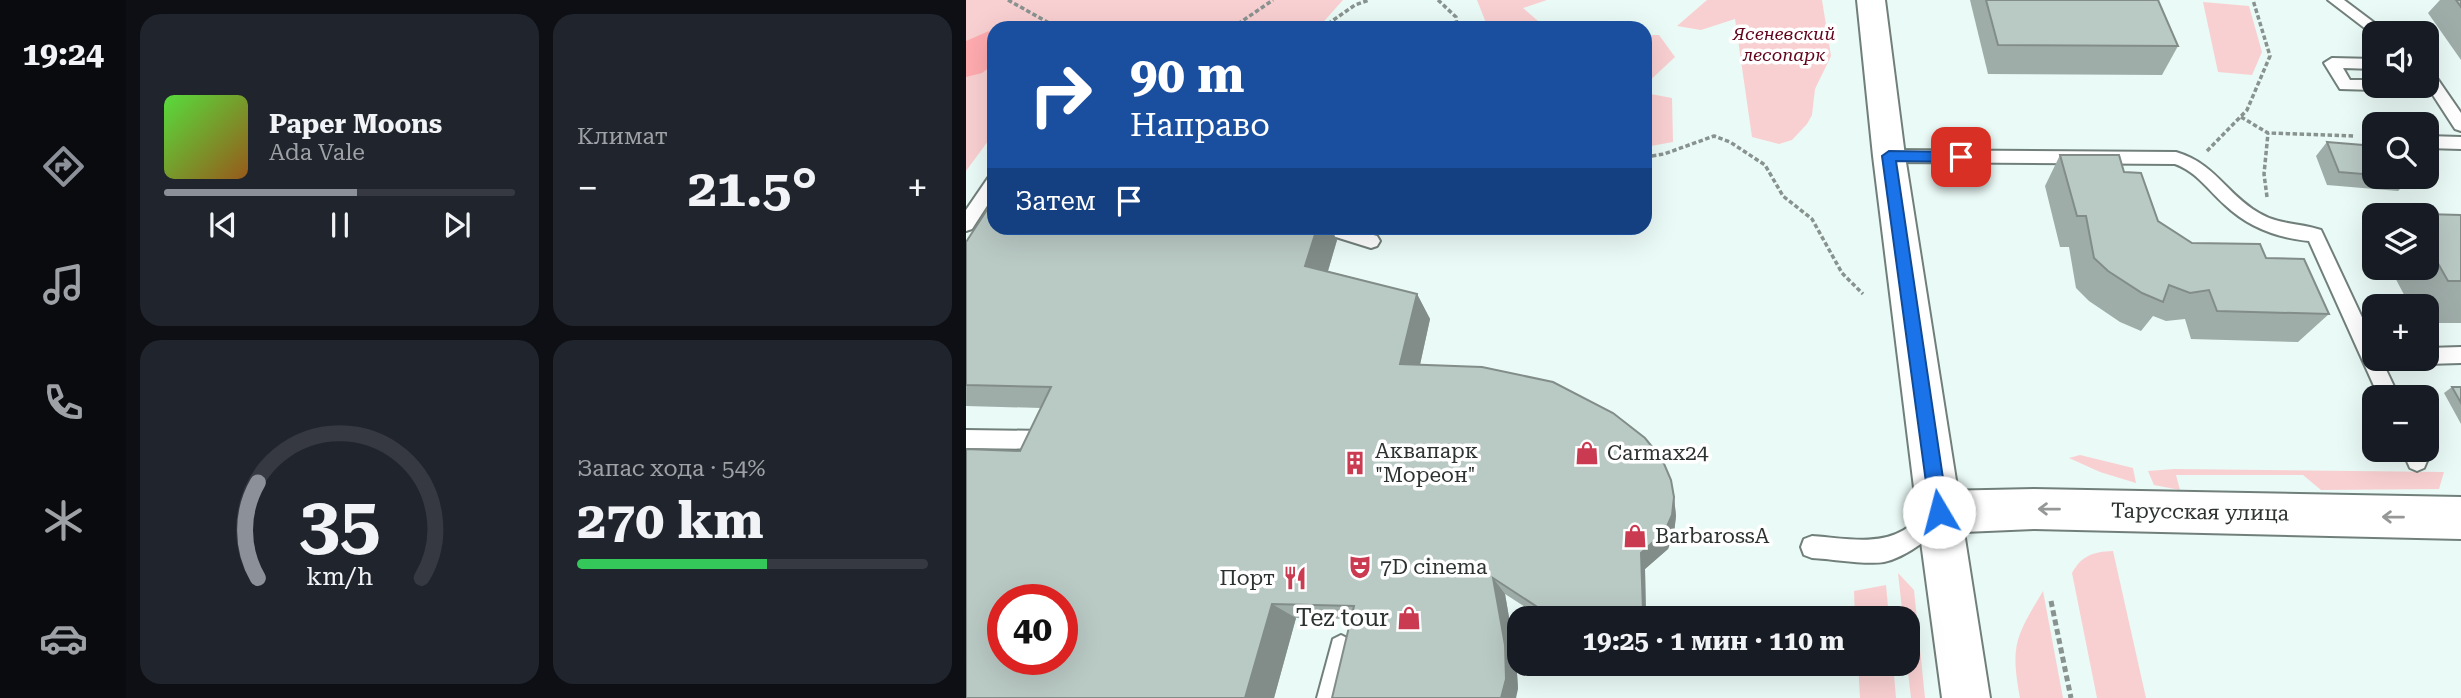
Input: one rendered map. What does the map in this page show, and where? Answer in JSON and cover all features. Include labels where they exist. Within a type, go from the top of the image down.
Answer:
[{"type":"street","points":[[1871,0],[1889,156],[1966,698]]},
{"type":"street","name":"Тарусская улица","points":[[1939,512],[2034,509],[2461,518]]},
{"type":"lane","points":[[2335,0],[2364,21]]},
{"type":"lane","points":[[2362,64],[2332,63],[2344,85],[2362,85]]},
{"type":"lane","points":[[2439,93],[2461,125]]},
{"type":"lane","points":[[2439,143],[2461,144]]},
{"type":"lane","points":[[1889,156],[2176,158],[2199,166],[2224,195],[2250,218],[2288,234],[2315,235],[2384,385]]},
{"type":"lane","points":[[966,224],[987,192]]},
{"type":"lane","points":[[1352,235],[1371,241]]},
{"type":"lane","points":[[2439,356],[2461,355]]},
{"type":"lane","points":[[966,439],[1047,440]]},
{"type":"lane","points":[[1812,547],[1884,551],[1914,536],[1939,512]]},
{"type":"lane","points":[[1329,698],[1341,647]]},
{"type":"path","points":[[1008,0],[1046,21]]},
{"type":"path","points":[[1242,21],[1273,0]]},
{"type":"path","points":[[1332,21],[1354,5],[1368,0]]},
{"type":"path","points":[[1438,0],[1456,17],[1456,21]]},
{"type":"path","points":[[2189,162],[2213,147],[2247,110],[2270,55],[2253,0]]},
{"type":"path","points":[[2241,117],[2268,134],[2362,137]]},
{"type":"path","points":[[2268,134],[2262,184],[2282,231]]},
{"type":"path","points":[[1652,156],[1714,136],[1730,142],[1765,165],[1783,196],[1812,219],[1842,273],[1863,294]]},
{"type":"path","points":[[2052,601],[2071,698]]},
{"type":"green space","points":[[966,0],[1343,0],[1324,21],[987,21],[987,142],[966,171]]},
{"type":"green space","points":[[1477,0],[1547,0],[1523,8],[1538,21],[1485,21]]},
{"type":"green space","name":"Ясеневский лесопарк","points":[[1707,0],[1822,0],[1831,56],[1815,89],[1812,115],[1792,140],[1779,144],[1752,137],[1735,19],[1701,30],[1677,26]]},
{"type":"green space","points":[[2203,2],[2249,6],[2262,52],[2252,75],[2218,72]]},
{"type":"green space","name":"Ясеневский лесопарк","points":[[1652,35],[1659,35],[1675,57],[1652,78]]},
{"type":"green space","points":[[1652,94],[1672,98],[1673,142],[1652,146]]},
{"type":"green space","points":[[2080,455],[2133,468],[2136,483],[2100,472],[2069,458]]},
{"type":"green space","points":[[2148,471],[2444,472],[2439,489],[2321,490],[2303,475],[2176,475],[2180,490],[2154,485]]},
{"type":"green space","points":[[2113,551],[2146,698],[2097,698],[2072,573],[2080,562],[2089,556]]},
{"type":"green space","points":[[1898,573],[1914,590],[1916,606],[1902,606]]},
{"type":"green space","points":[[1886,585],[1888,606],[1855,606],[1854,591]]},
{"type":"green space","points":[[2043,591],[2063,698],[2020,698],[2016,665],[2018,642],[2021,631]]},
{"type":"green space","points":[[1920,649],[1925,698],[1911,698],[1908,676],[1920,676]]},
{"type":"green space","points":[[1859,676],[1894,676],[1896,698],[1860,698]]},
{"type":"building","points":[[1986,0],[2158,0],[2178,46],[1998,45]]},
{"type":"building","points":[[2327,142],[2362,145],[2362,174],[2339,172]]},
{"type":"building","points":[[2060,155],[2119,155],[2124,172],[2141,173],[2158,221],[2192,243],[2260,244],[2266,258],[2304,259],[2329,314],[2217,311],[2209,290],[2190,293],[2169,285],[2163,302],[2142,293],[2108,271],[2094,258],[2086,216],[2077,216]]},
{"type":"building","name":"Аквапарк \"Мореон\"","points":[[987,210],[987,235],[1315,235],[1305,266],[1417,294],[1400,364],[1482,367],[1553,382],[1613,413],[1645,438],[1662,459],[1671,480],[1674,497],[1672,515],[1665,531],[1641,553],[1643,606],[1536,606],[1493,578],[1505,645],[1506,679],[1501,698],[1332,698],[1354,606],[1272,604],[1245,698],[966,698],[966,449],[1020,451],[1051,387],[966,385],[966,242]]},
{"type":"building","points":[[2439,214],[2461,215],[2461,281],[2448,281],[2439,265]]},
{"type":"building","points":[[2452,387],[2461,387],[2461,403]]},
{"type":"waterway","points":[[966,62],[987,47]]},
{"type":"place","name":"Carmax24","points":[[1587,453]]},
{"type":"place","name":"Аквапарк \"Мореон\"","points":[[1355,463]]},
{"type":"place","name":"BarbarossA","points":[[1635,536]]},
{"type":"place","name":"7D cinema","points":[[1360,567]]},
{"type":"place","name":"Порт","points":[[1295,578]]},
{"type":"place","name":"Tez tour","points":[[1409,618]]},
{"type":"route","points":[[1939,512],[1889,156],[1961,157]]}]
